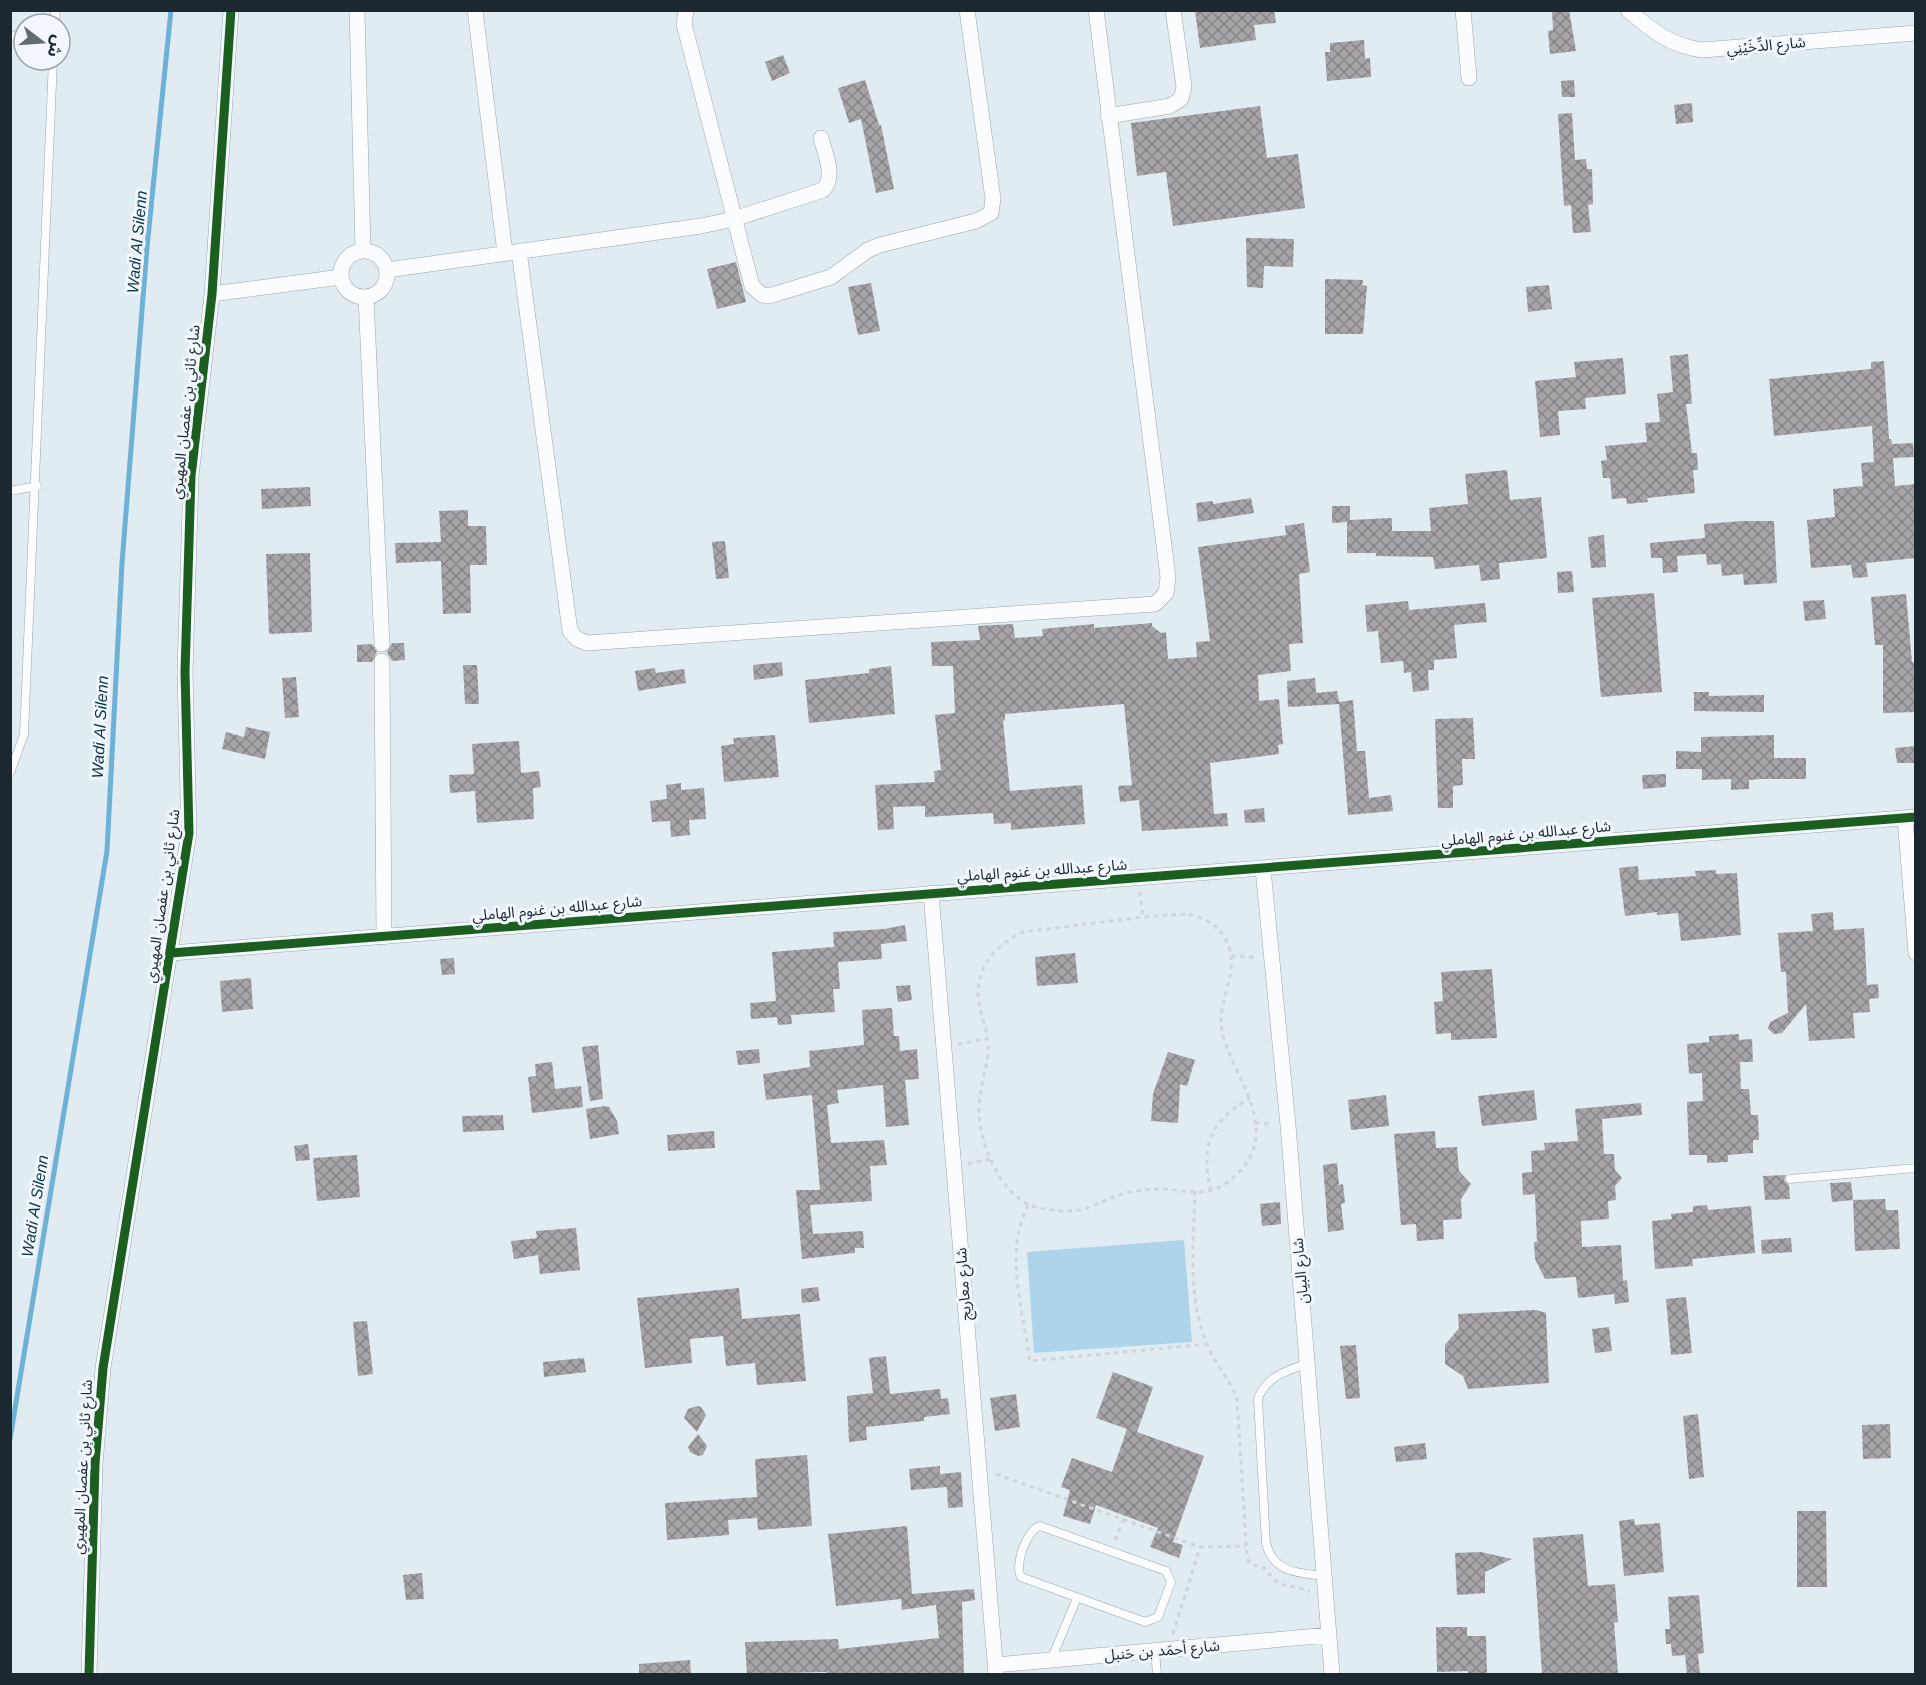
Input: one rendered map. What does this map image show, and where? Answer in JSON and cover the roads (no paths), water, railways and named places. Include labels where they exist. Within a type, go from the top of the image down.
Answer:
[{"type":"street","name":"شارع ثاني بن عفصان المهيري","points":[[89,1674],[95,1464],[101,1380],[189,833],[184,672],[191,476],[212,294],[231,10]]},
{"type":"street","points":[[357,10],[363,251]]},
{"type":"street","points":[[475,10],[570,631],[577,639],[587,643],[1147,606],[1162,600],[1166,593],[1168,577],[1096,10]]},
{"type":"street","points":[[686,10],[684,24],[752,286],[762,295],[769,296],[831,277],[868,250],[880,245],[975,221],[991,213],[993,199],[967,10]]},
{"type":"street","points":[[1108,116],[1170,106],[1181,99],[1184,87],[1173,10]]},
{"type":"street","points":[[1464,10],[1469,78]]},
{"type":"street","name":"شارع الدِّخَيْنِي","points":[[1628,10],[1668,41],[1702,50],[1916,33]]},
{"type":"street","points":[[387,270],[734,219],[823,190],[828,184],[830,175],[821,138]]},
{"type":"street","points":[[363,251],[381,257],[387,270],[384,287],[378,293],[366,297],[354,296],[348,291],[341,277],[345,261],[350,255],[363,251]]},
{"type":"street","points":[[212,294],[341,277]]},
{"type":"street","points":[[366,297],[382,644]]},
{"type":"street","points":[[382,661],[384,937]]},
{"type":"street","points":[[1910,817],[1916,953]]},
{"type":"street","name":"شارع عبدالله بن غنوم الهاملي","points":[[171,953],[1910,817]]},
{"type":"street","name":"شارع البيان","points":[[1263,869],[1273,957],[1308,1363],[1332,1674]]},
{"type":"street","name":"شارع معاريج","points":[[931,893],[996,1670]]},
{"type":"street","name":"شارع أحمَد بن حَنبل","points":[[996,1670],[1051,1660],[1329,1635]]},
{"type":"lane","points":[[10,773],[24,734],[37,486],[53,72]]},
{"type":"lane","points":[[10,491],[37,486]]},
{"type":"lane","points":[[1790,1179],[1916,1168]]},
{"type":"lane","points":[[1308,1363],[1274,1377],[1266,1383],[1258,1399],[1266,1543],[1274,1562],[1325,1584]]},
{"type":"lane","points":[[1037,1527],[1044,1527],[1160,1568],[1170,1576],[1171,1582],[1158,1617],[1145,1622],[1077,1598],[1021,1577],[1018,1565],[1031,1532],[1037,1527]]},
{"type":"lane","points":[[1051,1660],[1077,1598]]},
{"type":"lane","points":[[1157,1674],[1161,1650]]},
{"type":"waterway","name":"Wadi Al Silenn","points":[[10,1439],[107,851],[122,563],[147,247],[171,10]]}]
